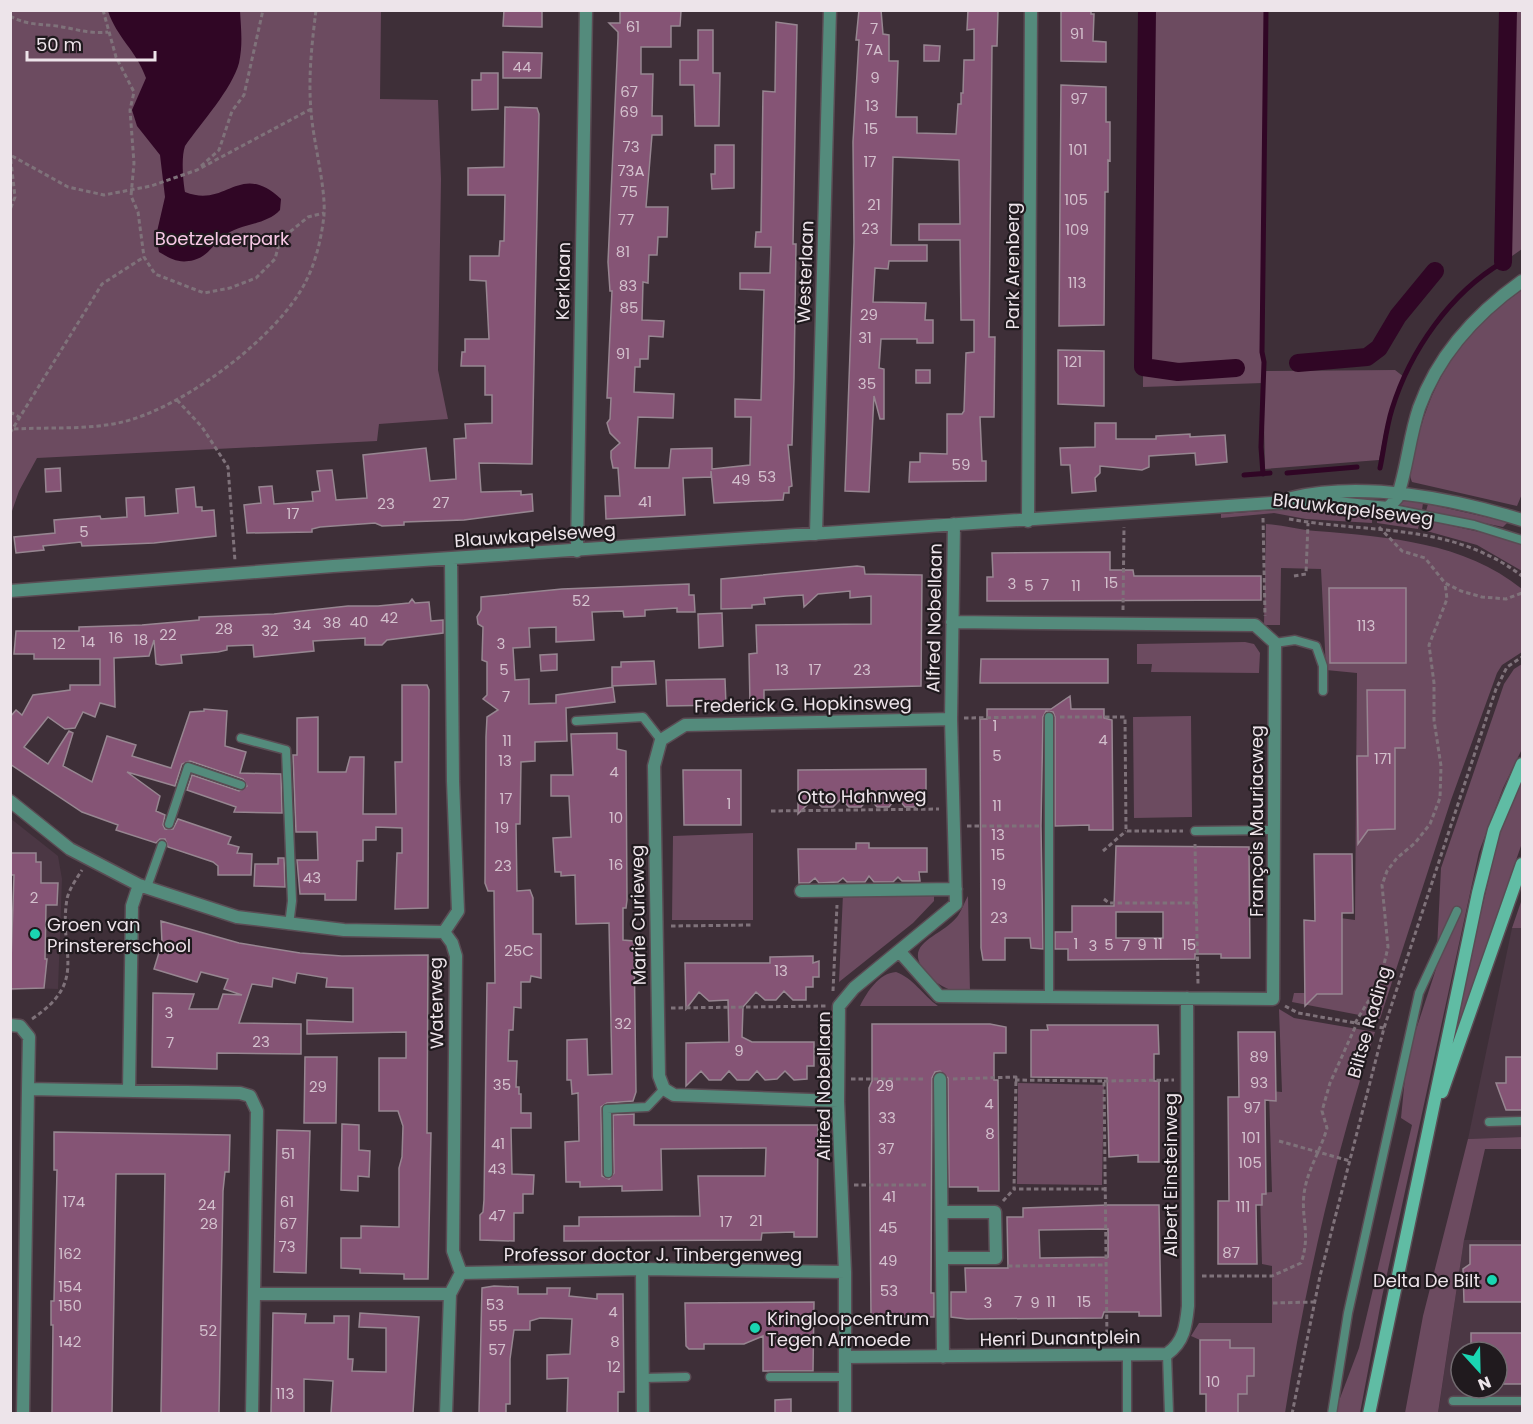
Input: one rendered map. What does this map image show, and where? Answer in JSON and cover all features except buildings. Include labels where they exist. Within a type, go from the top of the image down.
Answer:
[{"type":"main road","points":[[1369,1413],[1431,1121],[1452,1009],[1494,830],[1522,764]]},
{"type":"main road","points":[[1431,1121],[1467,1029],[1522,864]]},
{"type":"street","name":"Kerklaan","points":[[577,551],[586,10]]},
{"type":"street","name":"Westerlaan","points":[[816,534],[830,10]]},
{"type":"street","name":"Park Arenberg","points":[[1028,521],[1031,10]]},
{"type":"street","points":[[1400,488],[1419,408],[1432,377],[1451,348],[1479,316],[1522,281]]},
{"type":"street","name":"Blauwkapelseweg","points":[[1272,503],[1310,494],[1400,488],[1522,520]]},
{"type":"street","name":"Blauwkapelseweg","points":[[10,591],[1272,503],[1336,503],[1388,508],[1400,488]]},
{"type":"street","name":"Alfred Nobellaan","points":[[845,1413],[845,1272],[836,1006],[854,988],[956,904],[951,718],[954,524]]},
{"type":"street","name":"Waterweg","points":[[451,559],[453,781],[458,911],[444,932],[452,943],[456,956],[453,1251],[461,1274]]},
{"type":"street","points":[[952,622],[1255,625],[1275,643]]},
{"type":"street","name":"François Mauriacweg","points":[[1273,999],[1275,643]]},
{"type":"street","name":"Frederick G. Hopkinsweg","points":[[661,740],[685,725],[951,718]]},
{"type":"street","name":"Marie Curieweg","points":[[661,740],[654,766],[659,1076],[664,1089]]},
{"type":"street","points":[[10,801],[70,849],[87,858],[143,886],[237,916],[289,925],[344,930],[444,932]]},
{"type":"street","points":[[129,1091],[132,906],[143,886]]},
{"type":"street","points":[[801,891],[956,889]]},
{"type":"street","points":[[900,952],[939,996],[1273,999]]},
{"type":"street","name":"Albert Einsteinweg","points":[[1171,1351],[1186,1328],[1188,1080],[1193,998]]},
{"type":"street","points":[[15,1026],[29,1037],[22,1413]]},
{"type":"street","points":[[940,1079],[943,1357]]},
{"type":"street","points":[[28,1089],[240,1093],[250,1096],[255,1103],[258,1111],[252,1413]]},
{"type":"street","points":[[664,1089],[674,1095],[838,1101]]},
{"type":"street","points":[[942,1212],[995,1212],[996,1258],[943,1258]]},
{"type":"street","points":[[642,1269],[643,1413]]},
{"type":"street","name":"Professor doctor J. Tinbergenweg","points":[[461,1274],[642,1269],[845,1272]]},
{"type":"street","points":[[446,1413],[450,1294],[461,1274]]},
{"type":"street","points":[[254,1294],[450,1294]]},
{"type":"street","name":"Henri Dunantplein","points":[[845,1358],[1127,1355],[1171,1351]]},
{"type":"lane","name":"Blauwkapelseweg","points":[[1388,508],[1474,525],[1522,540]]},
{"type":"lane","points":[[1275,643],[1295,640],[1316,645],[1323,666],[1323,692]]},
{"type":"lane","points":[[576,721],[643,717],[661,740]]},
{"type":"lane","points":[[1048,717],[1049,996]]},
{"type":"lane","points":[[242,738],[286,750],[292,901],[289,925]]},
{"type":"lane","points":[[169,824],[188,767],[241,785]]},
{"type":"lane","points":[[1195,831],[1275,830]]},
{"type":"lane","points":[[143,886],[162,845]]},
{"type":"lane","points":[[1332,1413],[1348,1312],[1419,993],[1457,911]]},
{"type":"lane","points":[[608,1173],[607,1109],[647,1107],[664,1089]]},
{"type":"lane","points":[[1490,1122],[1522,1121]]},
{"type":"lane","points":[[1169,1413],[1171,1351]]},
{"type":"lane","points":[[1127,1355],[1127,1413]]},
{"type":"lane","points":[[643,1378],[686,1377]]},
{"type":"lane","points":[[770,1377],[845,1377]]},
{"type":"lane","points":[[1453,1401],[1522,1401]]},
{"type":"path","points":[[103,10],[116,57],[134,92],[130,110],[134,163],[131,189],[139,219],[144,256],[155,274],[190,290],[204,293],[230,288],[256,278],[275,259],[280,240],[308,217],[324,213]]},
{"type":"path","points":[[197,170],[219,150],[232,111],[244,95],[263,10]]},
{"type":"path","points":[[14,429],[57,430],[121,423],[177,400],[229,365],[278,322],[306,281],[316,253],[324,213],[311,109],[311,46],[316,10]]},
{"type":"path","points":[[10,16],[27,24],[57,26],[86,34],[108,32]]},
{"type":"path","points":[[11,154],[61,183],[86,192],[104,195],[151,186],[197,170],[311,109]]},
{"type":"path","points":[[10,210],[15,197],[11,154]]},
{"type":"path","points":[[10,433],[102,284],[144,256]]},
{"type":"path","points":[[177,400],[202,427],[228,467],[235,574]]},
{"type":"path","points":[[10,412],[21,418]]},
{"type":"path","name":"Blauwkapelseweg","points":[[1252,517],[1263,516],[1265,632]]},
{"type":"path","name":"Blauwkapelseweg","points":[[1286,518],[1420,533],[1480,551],[1522,576]]},
{"type":"path","points":[[1293,576],[1306,574],[1308,522]]},
{"type":"path","points":[[1116,525],[1135,525]]},
{"type":"path","points":[[1123,624],[1124,525]]},
{"type":"path","points":[[1379,527],[1402,550],[1425,558],[1445,583],[1461,591],[1482,597],[1506,599],[1522,593]]},
{"type":"path","points":[[1188,1276],[1272,1276],[1301,1263],[1307,1233],[1304,1196],[1306,1179],[1327,1128],[1322,1111],[1330,1083],[1356,1023],[1380,982],[1388,947],[1382,885],[1387,871],[1397,858],[1415,843],[1430,824],[1440,798],[1441,765],[1434,720],[1434,683],[1429,645],[1447,599],[1445,583]]},
{"type":"path","name":"Biltse Rading","points":[[1292,1413],[1314,1302],[1384,1028],[1496,689],[1507,667],[1522,657]]},
{"type":"path","points":[[1125,717],[1126,831]]},
{"type":"path","name":"Otto Hahnweg","points":[[771,811],[953,809]]},
{"type":"path","points":[[954,826],[1049,825]]},
{"type":"path","points":[[1103,852],[1126,831],[1195,831],[1197,903],[1193,998]]},
{"type":"path","points":[[15,1026],[61,994],[68,968],[68,898],[87,858]]},
{"type":"path","points":[[657,1008],[836,1006],[837,891]]},
{"type":"path","points":[[1104,898],[1109,903],[1197,903]]},
{"type":"path","points":[[656,926],[753,926]]},
{"type":"path","points":[[1273,999],[1298,1013],[1384,1028]]},
{"type":"path","points":[[1105,1189],[1014,1189],[1015,1079],[1188,1080]]},
{"type":"path","points":[[1104,1081],[1107,1355]]},
{"type":"path","points":[[1279,1141],[1350,1161]]},
{"type":"path","points":[[842,1185],[942,1185]]},
{"type":"path","points":[[996,1258],[1005,1266],[1106,1265]]},
{"type":"path","points":[[1273,1303],[1314,1302]]},
{"type":"shaded area","points":[[108,11],[240,11],[239,63],[223,95],[185,146],[183,176],[185,192],[199,196],[212,195],[243,184],[254,184],[267,188],[281,199],[280,210],[267,219],[229,232],[206,253],[194,260],[179,261],[159,252],[156,236],[165,197],[160,155],[137,126],[132,110],[146,78],[142,68],[116,29]]},
{"type":"shaded area","name":"Groen van Prinstererschool","points":[[10,818],[58,856],[62,879],[58,989],[26,988],[11,991]]},
{"type":"shaded area","points":[[1512,928],[1522,928],[1522,1137],[1468,1139]]},
{"type":"shaded area","points":[[1464,1240],[1522,1240],[1522,1413],[1438,1414],[1449,1340],[1449,1400],[1509,1400],[1509,1340],[1449,1340]]},
{"type":"green space","name":"Boetzelaerpark","points":[[10,11],[381,11],[380,99],[438,100],[441,179],[438,370],[448,419],[379,424],[377,441],[37,458],[19,491],[11,514]]},
{"type":"green space","points":[[1144,11],[1265,11],[1263,371],[1395,370],[1404,377],[1385,429],[1379,460],[1265,469],[1263,383],[1143,387]]},
{"type":"green space","points":[[1507,11],[1522,11],[1522,249],[1505,261]]},
{"type":"green space","points":[[1522,290],[1522,494],[1517,506],[1412,482],[1410,472],[1413,457],[1432,395],[1442,375],[1468,338],[1484,321]]},
{"type":"green space","points":[[1404,500],[1423,503],[1422,510],[1400,505]]},
{"type":"green space","points":[[1428,504],[1508,522],[1503,527],[1426,511]]},
{"type":"green space","points":[[1319,507],[1372,511],[1372,523],[1306,519],[1274,513],[1221,518],[1221,514]]},
{"type":"green space","points":[[1378,512],[1420,519],[1418,529],[1377,523]]},
{"type":"green space","points":[[1425,520],[1498,536],[1522,545],[1522,571],[1477,545],[1423,530]]},
{"type":"green space","points":[[1266,524],[1370,536],[1424,545],[1475,561],[1499,573],[1522,589],[1522,652],[1502,665],[1497,673],[1451,800],[1380,1019],[1292,1002],[1294,993],[1339,993],[1340,918],[1355,920],[1357,673],[1326,670],[1321,569],[1281,568],[1280,625],[1264,625]]},
{"type":"green space","points":[[1245,642],[1254,644],[1260,653],[1259,673],[1151,672],[1152,664],[1137,664],[1137,644]]},
{"type":"green space","points":[[1522,664],[1522,749],[1503,788],[1479,852],[1382,1297],[1360,1413],[1334,1414],[1359,1348],[1412,1125],[1401,1118],[1407,1057],[1436,969],[1441,868],[1504,684],[1514,669]]},
{"type":"green space","points":[[1191,716],[1192,817],[1134,818],[1133,717]]},
{"type":"green space","points":[[1522,781],[1522,843],[1457,1031],[1454,1028],[1499,835]]},
{"type":"green space","points":[[753,833],[753,920],[672,920],[673,836]]},
{"type":"green space","points":[[843,894],[934,894],[934,901],[913,923],[839,982]]},
{"type":"green space","points":[[968,896],[970,993],[964,993],[937,983],[920,964],[918,955],[925,942],[957,917]]},
{"type":"green space","points":[[1522,899],[1522,928],[1512,928]]},
{"type":"green space","points":[[896,972],[908,978],[938,1006],[860,1006],[870,989],[879,980]]},
{"type":"green space","points":[[1279,1009],[1294,1018],[1375,1032],[1322,1221],[1285,1413],[1238,1413],[1238,1394],[1247,1394],[1247,1383],[1230,1383],[1230,1340],[1200,1340],[1191,1336],[1199,1323],[1272,1323],[1272,1266],[1262,1264],[1260,1193],[1272,1192],[1269,1091],[1282,1092]]},
{"type":"green space","points":[[1018,1083],[1104,1085],[1102,1185],[1017,1184]]},
{"type":"green space","points":[[1522,1137],[1522,1149],[1485,1149],[1464,1240],[1438,1413],[1405,1413],[1423,1316],[1468,1139]]},
{"type":"waterway","points":[[1147,10],[1143,367],[1178,372],[1236,368]]},
{"type":"waterway","points":[[1263,474],[1261,447],[1264,362],[1262,352],[1266,10]]},
{"type":"waterway","points":[[1503,262],[1508,10]]},
{"type":"waterway","points":[[1380,468],[1392,409],[1409,366],[1421,345],[1449,307],[1466,290],[1503,262]]},
{"type":"waterway","points":[[1298,363],[1367,357],[1379,348],[1398,316],[1435,271]]},
{"type":"waterway","points":[[1287,473],[1357,467]]},
{"type":"waterway","points":[[1244,475],[1270,473]]},
{"type":"place","name":"Groen van Prinstererschool","points":[[35,934]]},
{"type":"place","name":"Delta De Bilt","points":[[1492,1280]]},
{"type":"place","name":"Kringloopcentrum Tegen Armoede","points":[[755,1328]]}]
